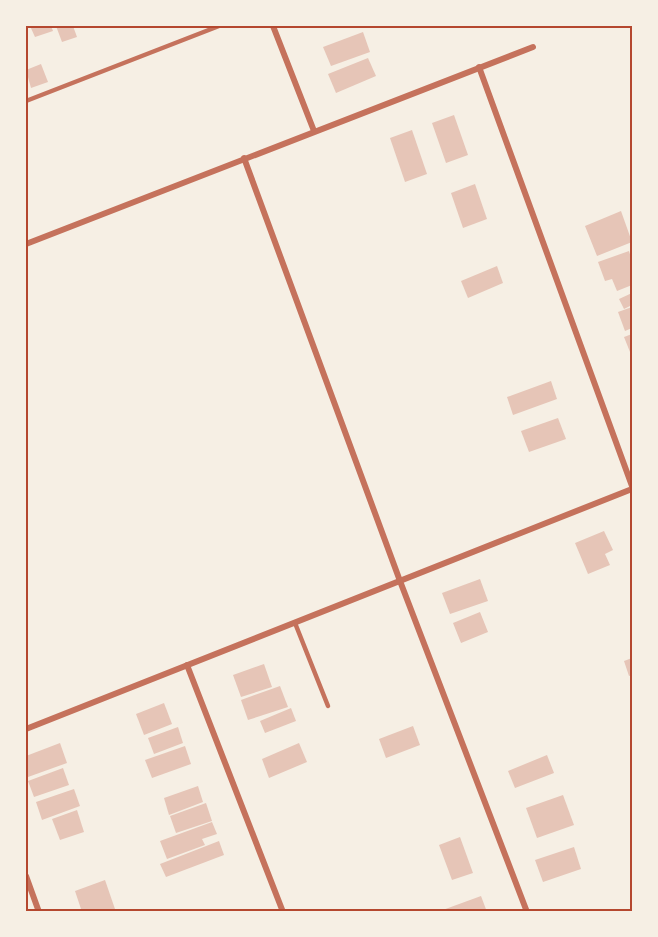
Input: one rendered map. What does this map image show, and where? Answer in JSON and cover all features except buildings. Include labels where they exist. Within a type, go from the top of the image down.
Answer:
[{"type":"street","points":[[273,26],[314,131]]},
{"type":"street","points":[[26,244],[533,47]]},
{"type":"street","points":[[26,729],[633,487],[479,67]]},
{"type":"street","points":[[244,158],[400,580],[527,912]]},
{"type":"street","points":[[187,665],[282,912]]},
{"type":"street","points":[[26,876],[39,912]]},
{"type":"lane","points":[[26,101],[219,26]]},
{"type":"lane","points":[[295,622],[328,706]]}]
